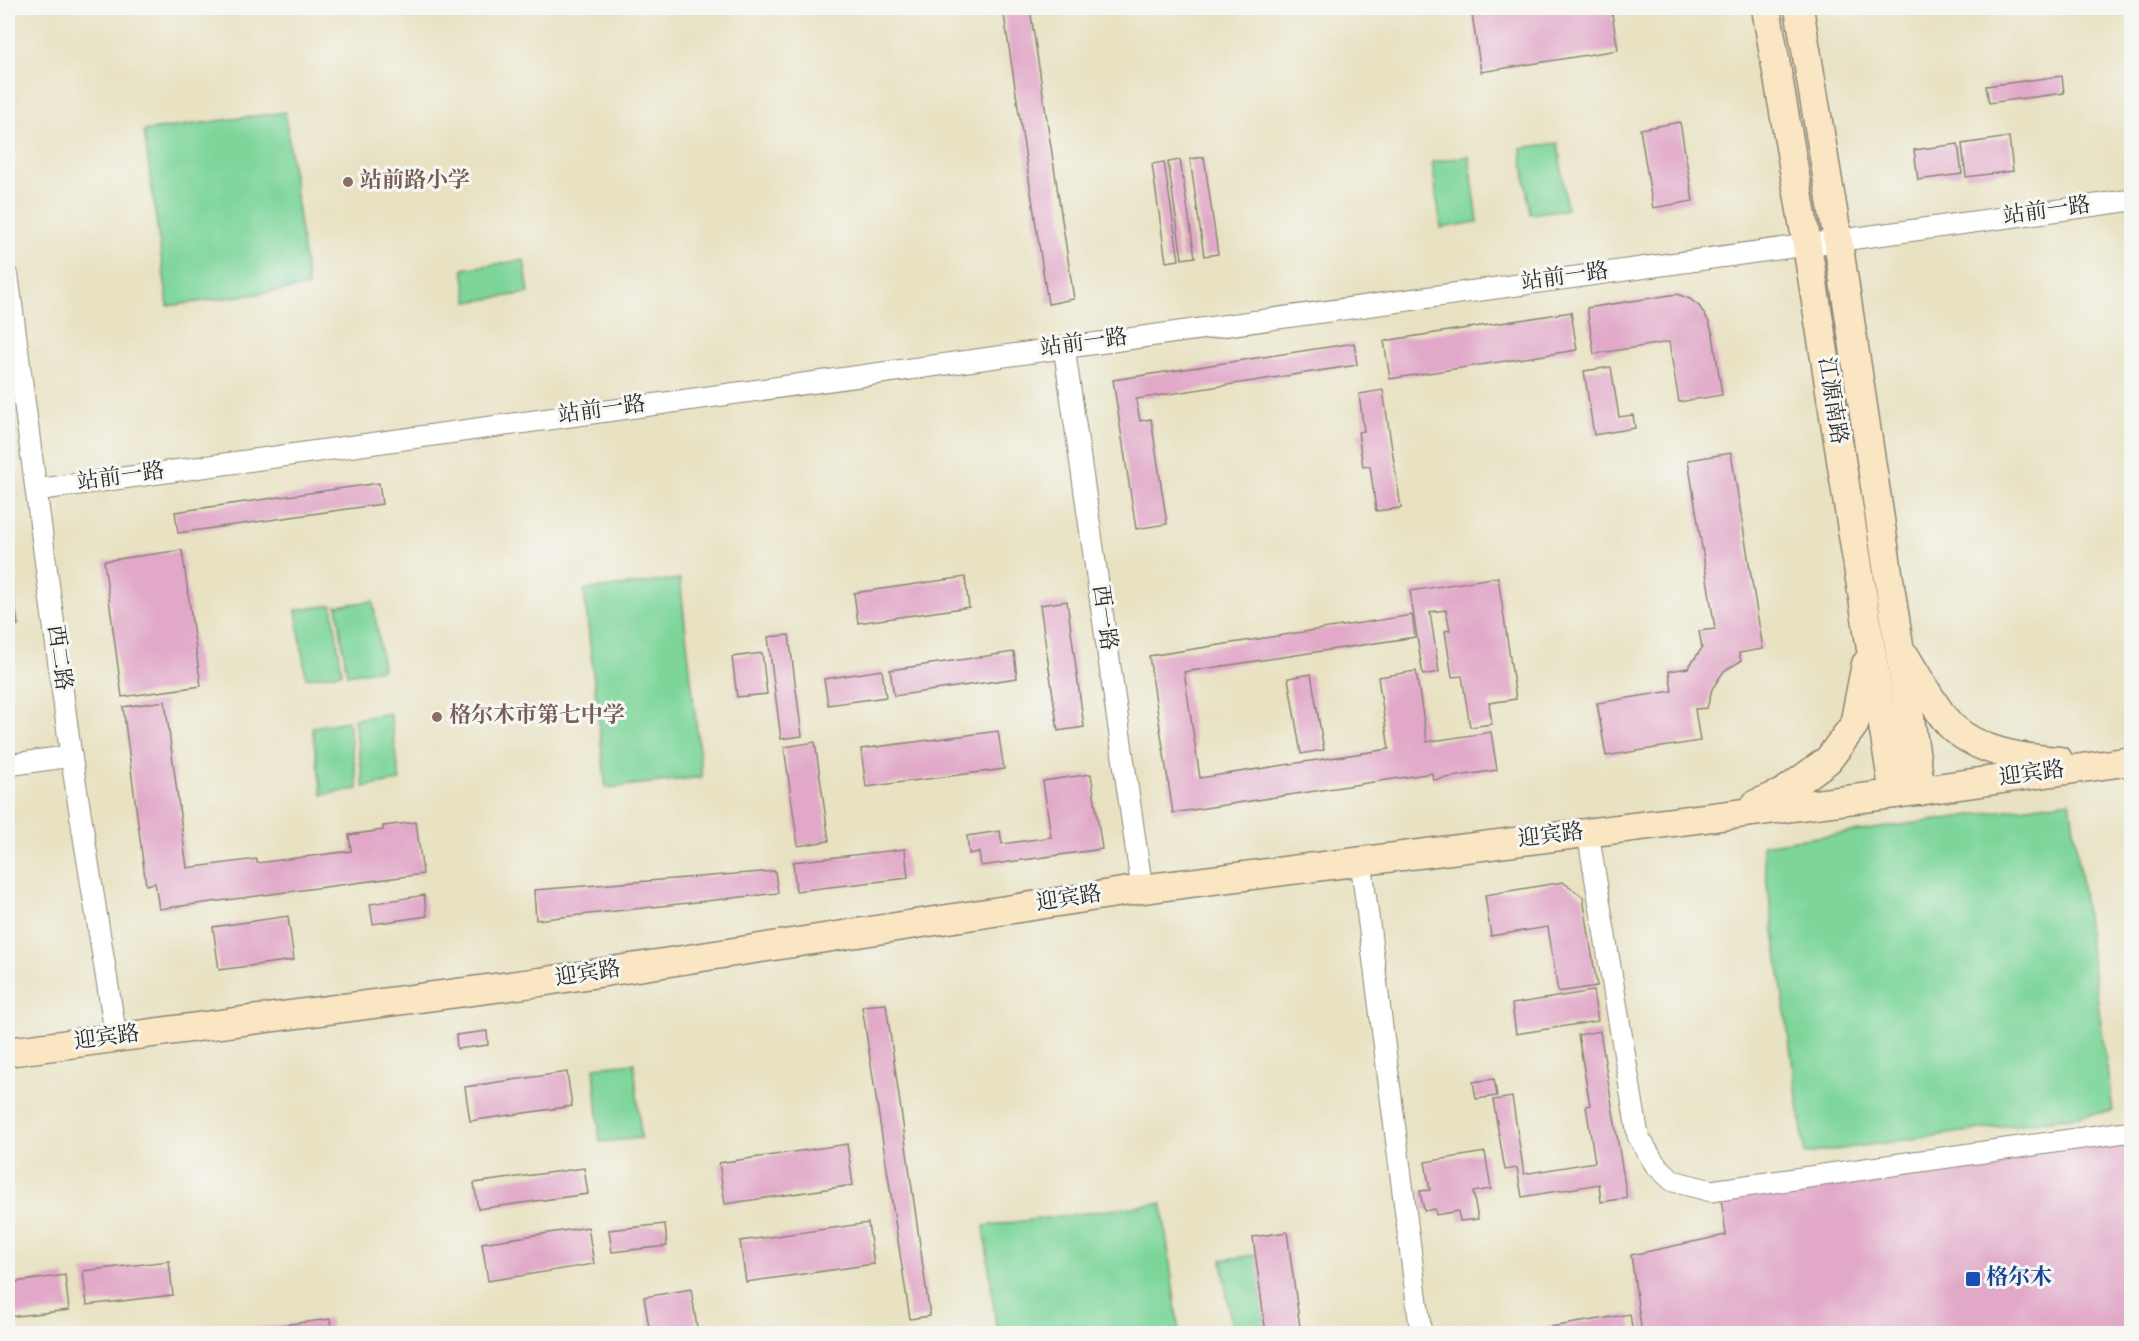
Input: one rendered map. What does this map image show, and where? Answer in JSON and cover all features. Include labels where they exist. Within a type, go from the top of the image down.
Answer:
[{"type":"main road","name":"江源南路","points":[[1766,8],[1807,245],[1870,644],[1907,793]]},
{"type":"main road","name":"江源南路","points":[[1798,8],[1838,241],[1899,646],[1907,793]]},
{"type":"main road","points":[[1730,815],[1783,793],[1828,760],[1854,725],[1870,644]]},
{"type":"main road","points":[[1899,646],[1950,725],[1972,742],[2004,754],[2047,760],[2119,762]]},
{"type":"main road","name":"迎宾路","points":[[8,1052],[540,982],[1142,889],[1907,793],[2119,762]]},
{"type":"street","name":"站前一路","points":[[36,490],[2132,200]]},
{"type":"street","name":"西二路","points":[[8,277],[71,756],[116,1037]]},
{"type":"street","name":"西一路","points":[[1064,346],[1142,889]]},
{"type":"street","points":[[8,765],[71,756]]},
{"type":"street","points":[[1588,833],[1638,1136],[1655,1164],[1673,1181],[1711,1191],[2132,1131]]},
{"type":"street","points":[[1361,861],[1421,1334]]},
{"type":"green space","points":[[285,112],[308,287],[168,306],[144,131]]},
{"type":"green space","points":[[1558,143],[1567,209],[1530,214],[1521,148]]},
{"type":"green space","points":[[1469,156],[1478,222],[1441,228],[1432,162]]},
{"type":"green space","points":[[524,260],[529,293],[468,302],[463,269]]},
{"type":"green space","points":[[680,579],[702,777],[606,788],[584,590]]},
{"type":"green space","points":[[373,601],[383,669],[347,675],[337,606]]},
{"type":"green space","points":[[332,605],[342,673],[306,678],[296,610]]},
{"type":"green space","points":[[390,713],[400,781],[364,787],[354,719]]},
{"type":"green space","points":[[348,721],[358,789],[322,795],[312,727]]},
{"type":"green space","points":[[2070,801],[2113,1111],[1805,1154],[1762,845]]},
{"type":"green space","points":[[634,1063],[641,1138],[600,1142],[594,1067]]},
{"type":"green space","points":[[1162,1203],[1179,1333],[997,1333],[984,1226]]},
{"type":"green space","points":[[1261,1254],[1270,1326],[1232,1331],[1222,1260]]},
{"type":"building","points":[[1003,8],[1030,8],[1074,299],[1048,304]]},
{"type":"building","points":[[1471,8],[1611,8],[1618,50],[1481,72]]},
{"type":"building","points":[[2062,76],[2064,93],[1989,103],[1986,86]]},
{"type":"building","points":[[1680,122],[1693,201],[1653,208],[1640,129]]},
{"type":"building","points":[[2009,137],[2013,171],[1966,177],[1962,144]]},
{"type":"building","points":[[1958,144],[1962,174],[1918,180],[1914,150]]},
{"type":"building","points":[[1204,157],[1218,254],[1204,256],[1190,159]]},
{"type":"building","points":[[1180,160],[1195,257],[1182,259],[1168,162]]},
{"type":"building","points":[[1164,162],[1179,260],[1166,262],[1152,164]]},
{"type":"building","points":[[1677,294],[1690,299],[1699,306],[1708,320],[1713,335],[1722,395],[1679,402],[1669,342],[1594,354],[1587,308]]},
{"type":"building","points":[[1571,312],[1577,350],[1390,379],[1384,341]]},
{"type":"building","points":[[1354,343],[1357,365],[1136,399],[1140,421],[1151,419],[1167,524],[1136,529],[1113,380]]},
{"type":"building","points":[[1611,367],[1619,417],[1633,415],[1635,428],[1594,435],[1584,371]]},
{"type":"building","points":[[1383,390],[1401,508],[1376,511],[1370,466],[1363,467],[1358,432],[1364,431],[1359,394]]},
{"type":"building","points":[[1731,453],[1763,649],[1739,653],[1741,661],[1724,671],[1712,689],[1707,708],[1695,709],[1700,741],[1606,756],[1597,703],[1672,691],[1669,671],[1688,668],[1702,648],[1699,631],[1715,629],[1688,460]]},
{"type":"building","points":[[379,483],[382,504],[178,533],[175,512]]},
{"type":"building","points":[[182,550],[201,686],[122,697],[104,561]]},
{"type":"building","points":[[8,561],[18,625],[8,627]]},
{"type":"building","points":[[965,577],[969,607],[858,623],[854,593]]},
{"type":"building","points":[[1498,577],[1516,699],[1489,703],[1492,724],[1470,727],[1462,676],[1452,677],[1445,631],[1450,630],[1446,610],[1430,612],[1439,672],[1423,675],[1410,591]]},
{"type":"building","points":[[1067,601],[1084,727],[1058,731],[1040,605]]},
{"type":"building","points":[[1412,615],[1415,637],[1184,672],[1200,778],[1389,749],[1378,677],[1416,671],[1427,742],[1491,732],[1497,770],[1433,780],[1432,773],[1173,813],[1149,656]]},
{"type":"building","points":[[789,635],[802,736],[781,739],[768,637]]},
{"type":"building","points":[[1014,652],[1017,678],[894,696],[890,670]]},
{"type":"building","points":[[762,653],[767,694],[737,697],[732,657]]},
{"type":"building","points":[[882,670],[886,697],[828,705],[824,679]]},
{"type":"building","points":[[1311,674],[1324,750],[1301,754],[1288,678]]},
{"type":"building","points":[[165,701],[187,868],[257,859],[257,863],[351,851],[349,835],[383,830],[383,826],[416,822],[423,874],[159,909],[155,883],[146,885],[123,707]]},
{"type":"building","points":[[998,731],[1004,769],[866,787],[861,749]]},
{"type":"building","points":[[815,742],[829,841],[798,846],[784,747]]},
{"type":"building","points":[[1091,774],[1102,849],[981,866],[979,852],[969,854],[967,836],[1000,831],[1002,844],[1051,837],[1043,781]]},
{"type":"building","points":[[905,849],[908,878],[796,891],[793,862]]},
{"type":"building","points":[[775,871],[778,893],[536,920],[534,890]]},
{"type":"building","points":[[1563,882],[1583,897],[1597,986],[1558,992],[1548,927],[1491,936],[1485,895]]},
{"type":"building","points":[[424,895],[427,916],[373,924],[370,904]]},
{"type":"building","points":[[288,916],[294,960],[219,970],[213,927]]},
{"type":"building","points":[[1593,991],[1598,1021],[1516,1034],[1512,1004]]},
{"type":"building","points":[[886,1004],[930,1316],[910,1319],[862,1006]]},
{"type":"building","points":[[487,1031],[488,1045],[457,1049],[456,1035]]},
{"type":"building","points":[[1600,1031],[1627,1198],[1601,1202],[1599,1184],[1522,1197],[1517,1168],[1505,1170],[1493,1100],[1512,1097],[1524,1174],[1595,1162],[1586,1106],[1590,1105],[1578,1035]]},
{"type":"building","points":[[567,1072],[572,1106],[470,1121],[465,1087]]},
{"type":"building","points":[[1494,1079],[1497,1096],[1476,1099],[1473,1082]]},
{"type":"building","points":[[2132,1140],[2132,1330],[2104,1334],[1642,1334],[1631,1255],[1726,1235],[1721,1197]]},
{"type":"building","points":[[847,1144],[853,1185],[725,1204],[719,1163]]},
{"type":"building","points":[[1485,1152],[1491,1189],[1473,1192],[1478,1219],[1460,1221],[1458,1211],[1436,1215],[1435,1209],[1424,1211],[1420,1191],[1430,1190],[1425,1162]]},
{"type":"building","points":[[584,1168],[588,1194],[478,1209],[474,1183]]},
{"type":"building","points":[[868,1223],[874,1264],[746,1282],[740,1241]]},
{"type":"building","points":[[665,1224],[667,1246],[612,1252],[609,1230]]},
{"type":"building","points":[[588,1227],[594,1264],[488,1281],[482,1243]]},
{"type":"building","points":[[1287,1232],[1301,1334],[1266,1334],[1253,1237]]},
{"type":"building","points":[[169,1261],[173,1295],[87,1305],[83,1271]]},
{"type":"building","points":[[65,1275],[69,1310],[8,1317],[8,1283]]},
{"type":"building","points":[[691,1289],[698,1334],[650,1334],[644,1297]]},
{"type":"building","points":[[1630,1314],[1633,1334],[1520,1334],[1520,1332]]},
{"type":"building","points":[[330,1319],[332,1334],[227,1334],[227,1332]]},
{"type":"place","name":"站前路小学","points":[[348,182]]},
{"type":"place","name":"格尔木市第七中学","points":[[437,717]]},
{"type":"place","name":"格尔木","points":[[1973,1279]]}]
